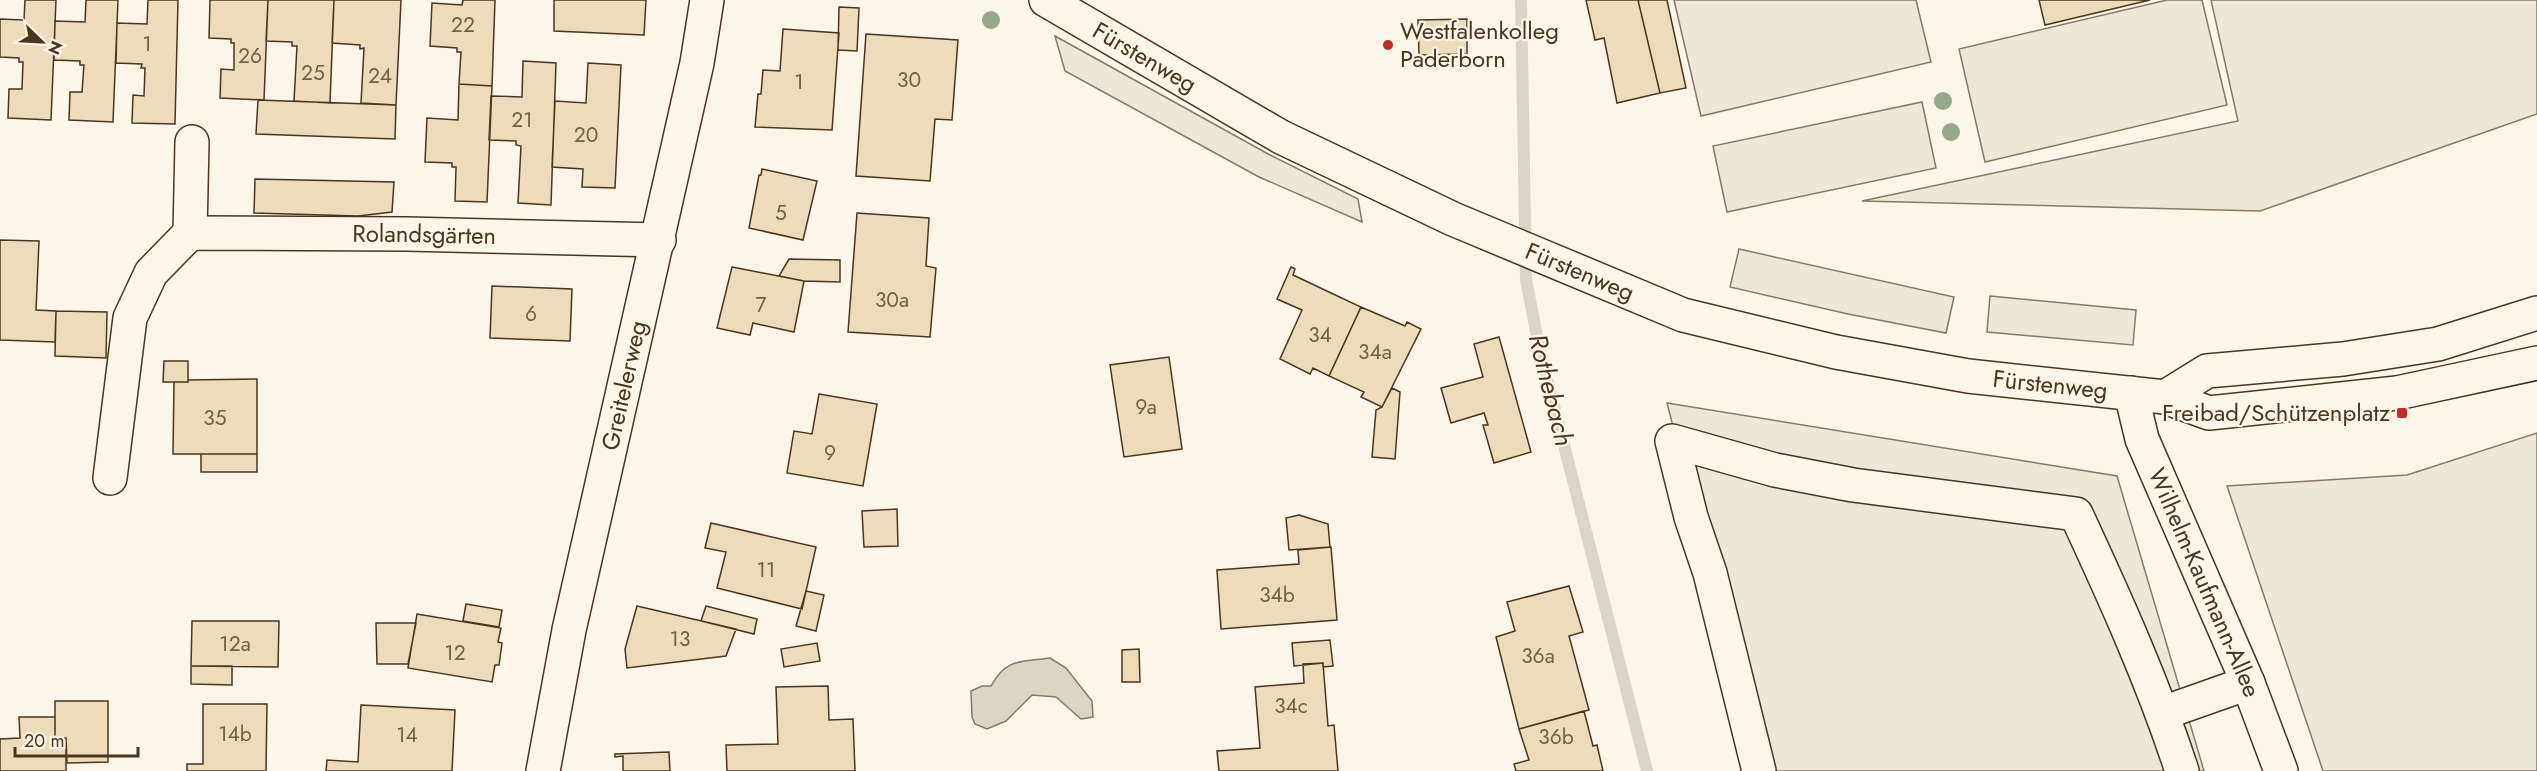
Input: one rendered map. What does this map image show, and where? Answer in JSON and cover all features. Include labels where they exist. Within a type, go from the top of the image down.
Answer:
[{"type":"main road","name":"Greitelerweg","points":[[543,771],[569,630],[659,240],[697,63],[707,0]]},
{"type":"main road","name":"Fürstenweg","points":[[1046,0],[1281,136],[1493,237],[1683,315],[1836,352],[1952,374],[2165,397],[2209,413],[2397,393],[2537,363]]},
{"type":"main road","points":[[110,478],[130,318],[151,273],[190,233],[192,142]]},
{"type":"main road","name":"Rolandsgärten","points":[[190,233],[407,234],[659,240]]},
{"type":"main road","points":[[2165,397],[2207,370],[2343,359],[2438,344],[2537,313]]},
{"type":"main road","name":"Wilhelm-Kaufmann-Allee","points":[[2131,393],[2142,439],[2248,682],[2281,771]]},
{"type":"main road","points":[[1759,771],[1710,573],[1691,517],[1672,441],[1775,470],[1853,485],[2076,514],[2127,625],[2163,712],[2181,771]]},
{"type":"main road","points":[[2163,712],[2248,682]]},
{"type":"shaded area","points":[[1674,0],[1916,0],[1931,62],[1701,116]]},
{"type":"shaded area","points":[[2167,0],[2202,0],[2227,105],[1985,162],[1959,49]]},
{"type":"shaded area","points":[[2211,0],[2537,0],[2537,114],[2260,211],[1862,201],[2238,121]]},
{"type":"shaded area","points":[[1055,36],[1270,155],[1358,199],[1362,222],[1259,177],[1065,71]]},
{"type":"shaded area","points":[[1922,102],[1936,168],[1727,212],[1713,146]]},
{"type":"shaded area","points":[[1739,249],[1954,297],[1946,333],[1848,314],[1730,287]]},
{"type":"shaded area","points":[[1990,296],[2136,310],[2133,345],[1987,332]]},
{"type":"shaded area","points":[[1667,403],[2117,476],[2204,771],[1761,771]]},
{"type":"shaded area","points":[[2537,433],[2537,771],[2323,771],[2227,486],[2407,475]]},
{"type":"shaded area","points":[[1050,658],[1066,668],[1092,701],[1093,717],[1081,719],[1056,697],[1032,695],[1006,721],[987,729],[975,724],[972,717],[971,691],[982,686],[991,686],[1002,670],[1015,663]]},
{"type":"building","points":[[25,0],[56,0],[51,120],[8,118],[9,89],[22,89],[23,62],[19,62],[19,58],[0,57],[0,19],[24,20]]},
{"type":"building","points":[[86,0],[118,0],[113,122],[69,120],[70,92],[82,92],[84,65],[80,65],[80,61],[54,60],[55,21],[85,22]]},
{"type":"building","points":[[148,0],[178,0],[175,124],[132,123],[133,95],[144,96],[145,68],[141,68],[142,64],[116,63],[117,23],[147,24]]},
{"type":"building","points":[[210,0],[268,0],[264,100],[220,98],[221,69],[234,70],[234,43],[231,43],[231,39],[209,38]]},
{"type":"building","points":[[268,0],[334,0],[330,103],[294,101],[297,46],[292,46],[292,42],[266,41]]},
{"type":"building","points":[[334,0],[401,0],[396,105],[361,103],[364,48],[360,49],[360,45],[332,43]]},
{"type":"building","points":[[463,0],[495,0],[492,86],[459,84],[461,52],[457,52],[457,48],[430,46],[432,3],[462,5]]},
{"type":"building","points":[[554,0],[646,0],[644,35],[554,31]]},
{"type":"building","points":[[1586,0],[1638,0],[1660,93],[1617,103],[1604,38],[1595,40]]},
{"type":"building","points":[[1638,0],[1667,0],[1686,88],[1660,93]]},
{"type":"building","points":[[2039,0],[2150,0],[2045,25]]},
{"type":"building","points":[[839,7],[859,8],[857,51],[838,50]]},
{"type":"building","points":[[1467,19],[1467,54],[1419,55],[1418,20]]},
{"type":"building","points":[[783,29],[839,33],[832,130],[755,127],[763,70],[780,71]]},
{"type":"building","points":[[866,34],[958,40],[952,120],[935,119],[930,181],[856,176]]},
{"type":"building","points":[[523,61],[556,63],[551,205],[518,203],[521,146],[516,145],[516,141],[489,140],[491,96],[522,97]]},
{"type":"building","points":[[588,63],[621,65],[615,188],[582,187],[583,169],[552,167],[555,101],[586,103]]},
{"type":"building","points":[[459,84],[492,86],[487,202],[455,201],[456,167],[452,167],[452,163],[425,162],[427,118],[458,120]]},
{"type":"building","points":[[258,100],[396,105],[395,139],[256,134]]},
{"type":"building","points":[[762,169],[817,181],[803,240],[749,228]]},
{"type":"building","points":[[255,179],[394,182],[392,212],[358,216],[254,213]]},
{"type":"building","points":[[857,213],[929,218],[926,266],[936,268],[930,337],[848,332]]},
{"type":"building","points":[[0,240],[39,241],[36,310],[56,311],[55,342],[0,340]]},
{"type":"building","points":[[789,259],[840,260],[840,282],[804,281],[779,276]]},
{"type":"building","points":[[732,267],[804,281],[794,332],[753,323],[750,335],[717,328]]},
{"type":"building","points":[[1291,267],[1295,269],[1293,275],[1361,307],[1329,376],[1313,368],[1310,374],[1280,359],[1302,310],[1277,299]]},
{"type":"building","points":[[492,286],[572,289],[570,341],[490,338]]},
{"type":"building","points":[[1361,307],[1405,326],[1407,322],[1421,329],[1382,407],[1361,397],[1364,392],[1329,376]]},
{"type":"building","points":[[56,311],[107,312],[106,358],[55,356]]},
{"type":"building","points":[[1499,337],[1531,452],[1494,463],[1483,425],[1488,425],[1484,413],[1451,423],[1441,388],[1483,377],[1474,344]]},
{"type":"building","points":[[1169,357],[1182,449],[1124,457],[1110,365]]},
{"type":"building","points":[[164,361],[188,361],[188,382],[163,382]]},
{"type":"building","points":[[257,379],[257,454],[173,454],[174,382]]},
{"type":"building","points":[[1392,388],[1400,392],[1395,459],[1372,457],[1376,410],[1382,407]]},
{"type":"building","points":[[819,394],[877,404],[863,486],[787,473],[794,431],[812,434]]},
{"type":"building","points":[[201,454],[257,454],[257,472],[201,472]]},
{"type":"building","points":[[897,509],[898,546],[864,547],[862,511]]},
{"type":"building","points":[[1299,515],[1328,524],[1330,547],[1289,550],[1286,518]]},
{"type":"building","points":[[711,523],[816,547],[802,609],[717,588],[726,552],[705,548]]},
{"type":"building","points":[[1331,547],[1337,620],[1221,629],[1217,570],[1299,564],[1298,550]]},
{"type":"building","points":[[1569,586],[1583,632],[1569,636],[1589,710],[1519,729],[1496,637],[1515,631],[1507,602]]},
{"type":"building","points":[[806,591],[824,595],[816,631],[796,626]]},
{"type":"building","points":[[466,604],[502,610],[499,627],[463,621]]},
{"type":"building","points":[[637,606],[736,629],[726,656],[627,668],[625,649]]},
{"type":"building","points":[[706,606],[757,619],[754,634],[701,621]]},
{"type":"building","points":[[417,614],[501,628],[498,642],[502,643],[499,665],[495,665],[492,682],[408,668]]},
{"type":"building","points":[[192,621],[279,621],[278,667],[191,666]]},
{"type":"building","points":[[376,623],[416,623],[408,664],[377,664]]},
{"type":"building","points":[[1330,640],[1333,666],[1323,667],[1323,663],[1294,666],[1292,643]]},
{"type":"building","points":[[817,643],[820,661],[784,667],[781,649]]},
{"type":"building","points":[[1139,649],[1140,682],[1122,682],[1122,650]]},
{"type":"building","points":[[1323,663],[1328,726],[1334,725],[1338,771],[1219,771],[1217,751],[1260,748],[1255,687],[1304,683],[1303,664]]},
{"type":"building","points":[[191,666],[232,666],[232,685],[191,684]]},
{"type":"building","points":[[828,686],[829,720],[853,719],[855,771],[727,771],[726,745],[778,744],[776,687]]},
{"type":"building","points":[[55,701],[108,701],[108,762],[67,763],[66,738],[55,738]]},
{"type":"building","points":[[203,704],[267,704],[266,771],[187,771],[187,764],[203,764]]},
{"type":"building","points":[[361,705],[455,710],[452,771],[326,771],[327,760],[358,762]]},
{"type":"building","points":[[1584,711],[1593,746],[1597,745],[1603,771],[1516,771],[1514,764],[1529,760],[1519,729]]},
{"type":"building","points":[[19,717],[55,717],[55,738],[66,738],[66,771],[0,771],[0,739],[20,738]]},
{"type":"building","points":[[669,752],[670,771],[623,771],[623,756],[615,757],[615,754]]},
{"type":"waterway","name":"Rothebach","points":[[1521,0],[1526,279],[1539,347],[1647,771]]},
{"type":"place","name":"Westfalenkolleg Paderborn","points":[[1388,45]]},
{"type":"place","name":"Freibad/Schützenplatz","points":[[2402,413]]}]
